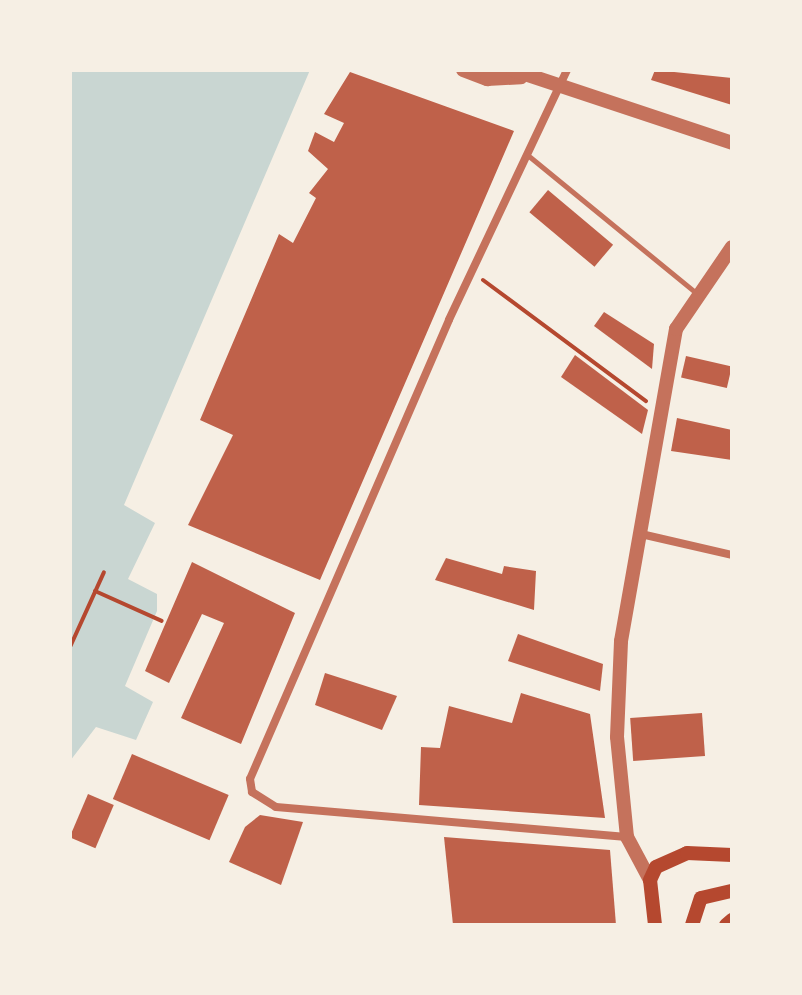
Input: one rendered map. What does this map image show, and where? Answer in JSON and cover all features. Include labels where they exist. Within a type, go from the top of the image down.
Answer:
[{"type":"main road","points":[[655,925],[650,880],[669,857],[732,855]]},
{"type":"main road","points":[[692,925],[701,898],[732,891]]},
{"type":"main road","points":[[726,925],[732,920]]},
{"type":"street","points":[[463,70],[487,79],[517,74],[561,91],[732,143]]},
{"type":"street","points":[[567,70],[561,91],[473,272],[250,779],[252,792],[276,807],[627,837]]},
{"type":"street","points":[[650,880],[627,837],[616,690],[676,329],[695,292],[732,247]]},
{"type":"street","points":[[641,534],[732,555]]},
{"type":"lane","points":[[530,157],[695,292]]},
{"type":"path","points":[[473,272],[664,415]]},
{"type":"path","points":[[70,647],[104,572]]},
{"type":"path","points":[[95,591],[162,621]]},
{"type":"shaded area","points":[[70,70],[310,70],[124,505],[155,523],[128,579],[157,594],[157,611],[125,686],[153,702],[136,740],[96,727],[70,761]]},
{"type":"building","points":[[655,70],[732,78],[732,105],[651,80]]},
{"type":"building","points":[[350,72],[514,131],[320,580],[188,525],[233,435],[200,420],[279,234],[293,243],[316,198],[309,193],[328,169],[308,151],[315,132],[334,142],[344,123],[324,114]]},
{"type":"building","points":[[548,190],[613,245],[594,267],[529,212]]},
{"type":"building","points":[[604,312],[654,344],[652,369],[594,326]]},
{"type":"building","points":[[575,355],[648,410],[642,434],[561,377]]},
{"type":"building","points":[[686,356],[732,367],[727,388],[681,377]]},
{"type":"building","points":[[677,418],[732,430],[732,460],[671,451]]},
{"type":"building","points":[[446,558],[502,574],[504,566],[536,571],[534,610],[435,580]]},
{"type":"building","points":[[192,562],[295,613],[241,744],[181,718],[224,623],[202,614],[169,683],[145,671]]},
{"type":"building","points":[[518,634],[603,664],[600,691],[508,661]]},
{"type":"building","points":[[325,673],[397,696],[382,730],[315,705]]},
{"type":"building","points":[[521,693],[590,714],[605,818],[419,805],[421,747],[440,748],[449,706],[512,723]]},
{"type":"building","points":[[702,713],[705,756],[633,761],[630,718]]},
{"type":"building","points":[[132,754],[229,795],[210,840],[113,799]]},
{"type":"building","points":[[88,794],[114,805],[95,848],[70,837]]},
{"type":"building","points":[[260,815],[303,822],[281,885],[229,862],[245,827]]},
{"type":"building","points":[[444,837],[610,850],[616,925],[453,925]]}]
